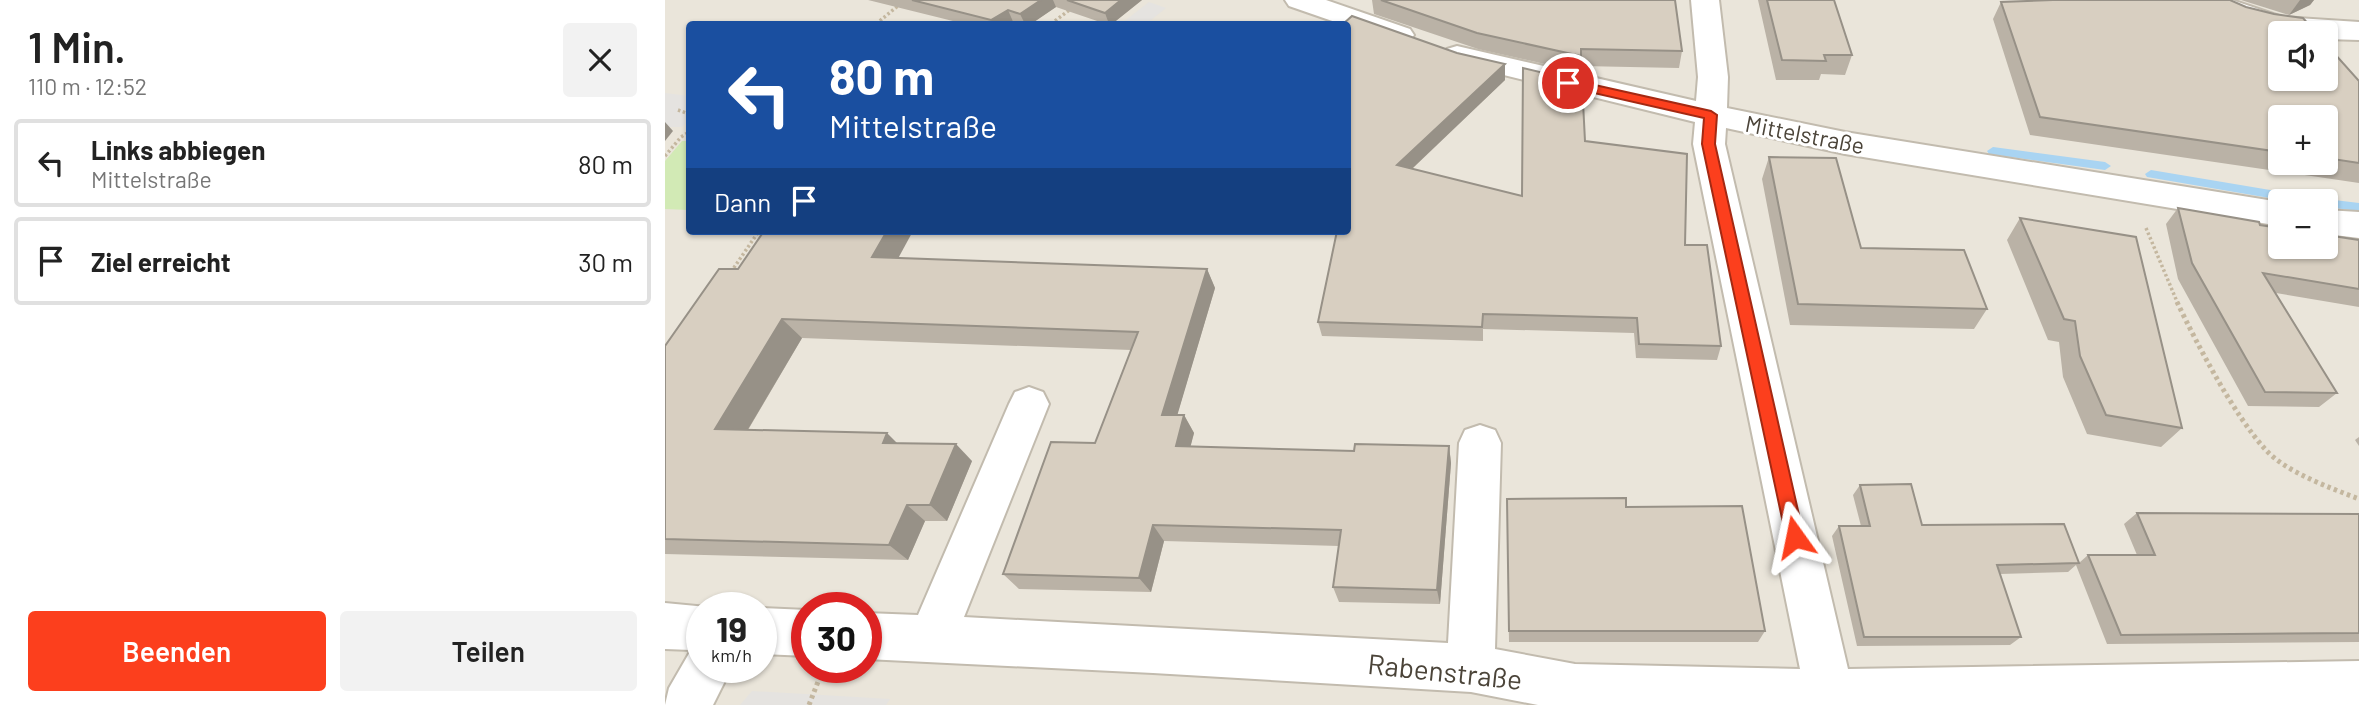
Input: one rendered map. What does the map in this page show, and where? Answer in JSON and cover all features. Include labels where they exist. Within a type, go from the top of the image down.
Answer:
[{"type":"street","name":"Mittelstraße","points":[[1299,0],[1469,59],[1711,115],[1845,143],[2268,212]]},
{"type":"street","points":[[1705,0],[1713,77],[1709,144],[1829,694]]},
{"type":"street","points":[[2208,0],[2248,18],[2280,27],[2357,16]]},
{"type":"street","points":[[2338,223],[2359,225]]},
{"type":"street","points":[[932,638],[1029,404]]},
{"type":"street","points":[[1471,668],[1480,443]]},
{"type":"street","points":[[665,626],[686,627]]},
{"type":"street","name":"Rabenstraße","points":[[882,636],[1471,668],[1527,692],[1576,688],[1829,694],[2359,685]]},
{"type":"street","points":[[686,705],[699,683]]},
{"type":"path","points":[[880,21],[905,0]]},
{"type":"path","points":[[1055,21],[1072,8]]},
{"type":"path","points":[[678,110],[686,113]]},
{"type":"path","points":[[665,156],[686,134]]},
{"type":"path","points":[[2129,188],[2178,305],[2235,407],[2266,451],[2311,480],[2359,499]]},
{"type":"path","points":[[729,274],[756,235]]},
{"type":"path","points":[[809,705],[817,683]]},
{"type":"shaded area","points":[[665,0],[2359,0],[2359,705],[665,705]]},
{"type":"shaded area","points":[[1149,2],[1166,8],[1150,21],[1125,21]]},
{"type":"shaded area","points":[[665,93],[686,96],[686,123],[682,127],[665,127]]},
{"type":"shaded area","points":[[752,691],[890,699],[886,705],[740,705]]},
{"type":"green space","points":[[682,141],[686,141],[686,210],[665,209],[665,161]]},
{"type":"building","points":[[912,0],[1041,0],[1020,14],[1008,10],[991,20]]},
{"type":"building","points":[[1067,0],[1121,0],[1105,13]]},
{"type":"building","points":[[1381,0],[1675,0],[1682,51],[1581,49],[1581,56],[1477,33]]},
{"type":"building","points":[[1767,0],[1834,0],[1852,55],[1824,55],[1826,61],[1782,60]]},
{"type":"building","points":[[2230,0],[2274,14],[2303,18],[2306,21],[2268,21],[2268,91],[2338,91],[2338,57],[2359,81],[2359,163],[2338,160],[2338,105],[2268,105],[2268,150],[2040,117],[2001,2]]},
{"type":"building","points":[[1352,16],[1457,53],[1505,64],[1397,165],[1522,196],[1523,68],[1582,82],[1585,141],[1687,154],[1685,245],[1707,245],[1721,346],[1639,344],[1637,318],[1483,314],[1482,327],[1318,322],[1336,235],[1351,235],[1351,21],[1346,21]]},
{"type":"building","points":[[1769,157],[1836,158],[1861,248],[1964,250],[1987,309],[1798,304]]},
{"type":"building","points":[[2178,208],[2259,222],[2260,225],[2268,226],[2268,259],[2338,259],[2338,237],[2359,240],[2359,289],[2263,273],[2337,393],[2265,392],[2192,263]]},
{"type":"building","points":[[2020,218],[2136,237],[2182,428],[2106,415],[2080,356],[2075,321],[2064,319]]},
{"type":"building","points":[[761,235],[885,235],[872,257],[1207,269],[1162,415],[1184,415],[1176,446],[1354,451],[1355,444],[1449,446],[1437,590],[1333,587],[1341,530],[1153,525],[1139,578],[1003,574],[1051,442],[1095,443],[1138,332],[782,319],[715,429],[887,433],[883,443],[956,444],[930,505],[907,505],[889,545],[665,539],[665,346],[719,269],[738,269]]},
{"type":"building","points":[[1911,484],[1922,525],[2064,524],[2079,563],[1997,565],[2021,637],[1864,637],[1839,526],[1870,526],[1860,485]]},
{"type":"building","points":[[1626,498],[1626,507],[1742,506],[1765,631],[1509,631],[1507,499]]},
{"type":"building","points":[[2137,513],[2359,514],[2359,633],[2121,635],[2088,555],[2155,555]]},
{"type":"waterway","points":[[1993,151],[2105,166]]},
{"type":"waterway","points":[[2151,174],[2268,194]]},
{"type":"waterway","points":[[2338,204],[2359,207]]},
{"type":"route","points":[[1568,83],[1711,115],[1709,144],[1795,537]]}]
